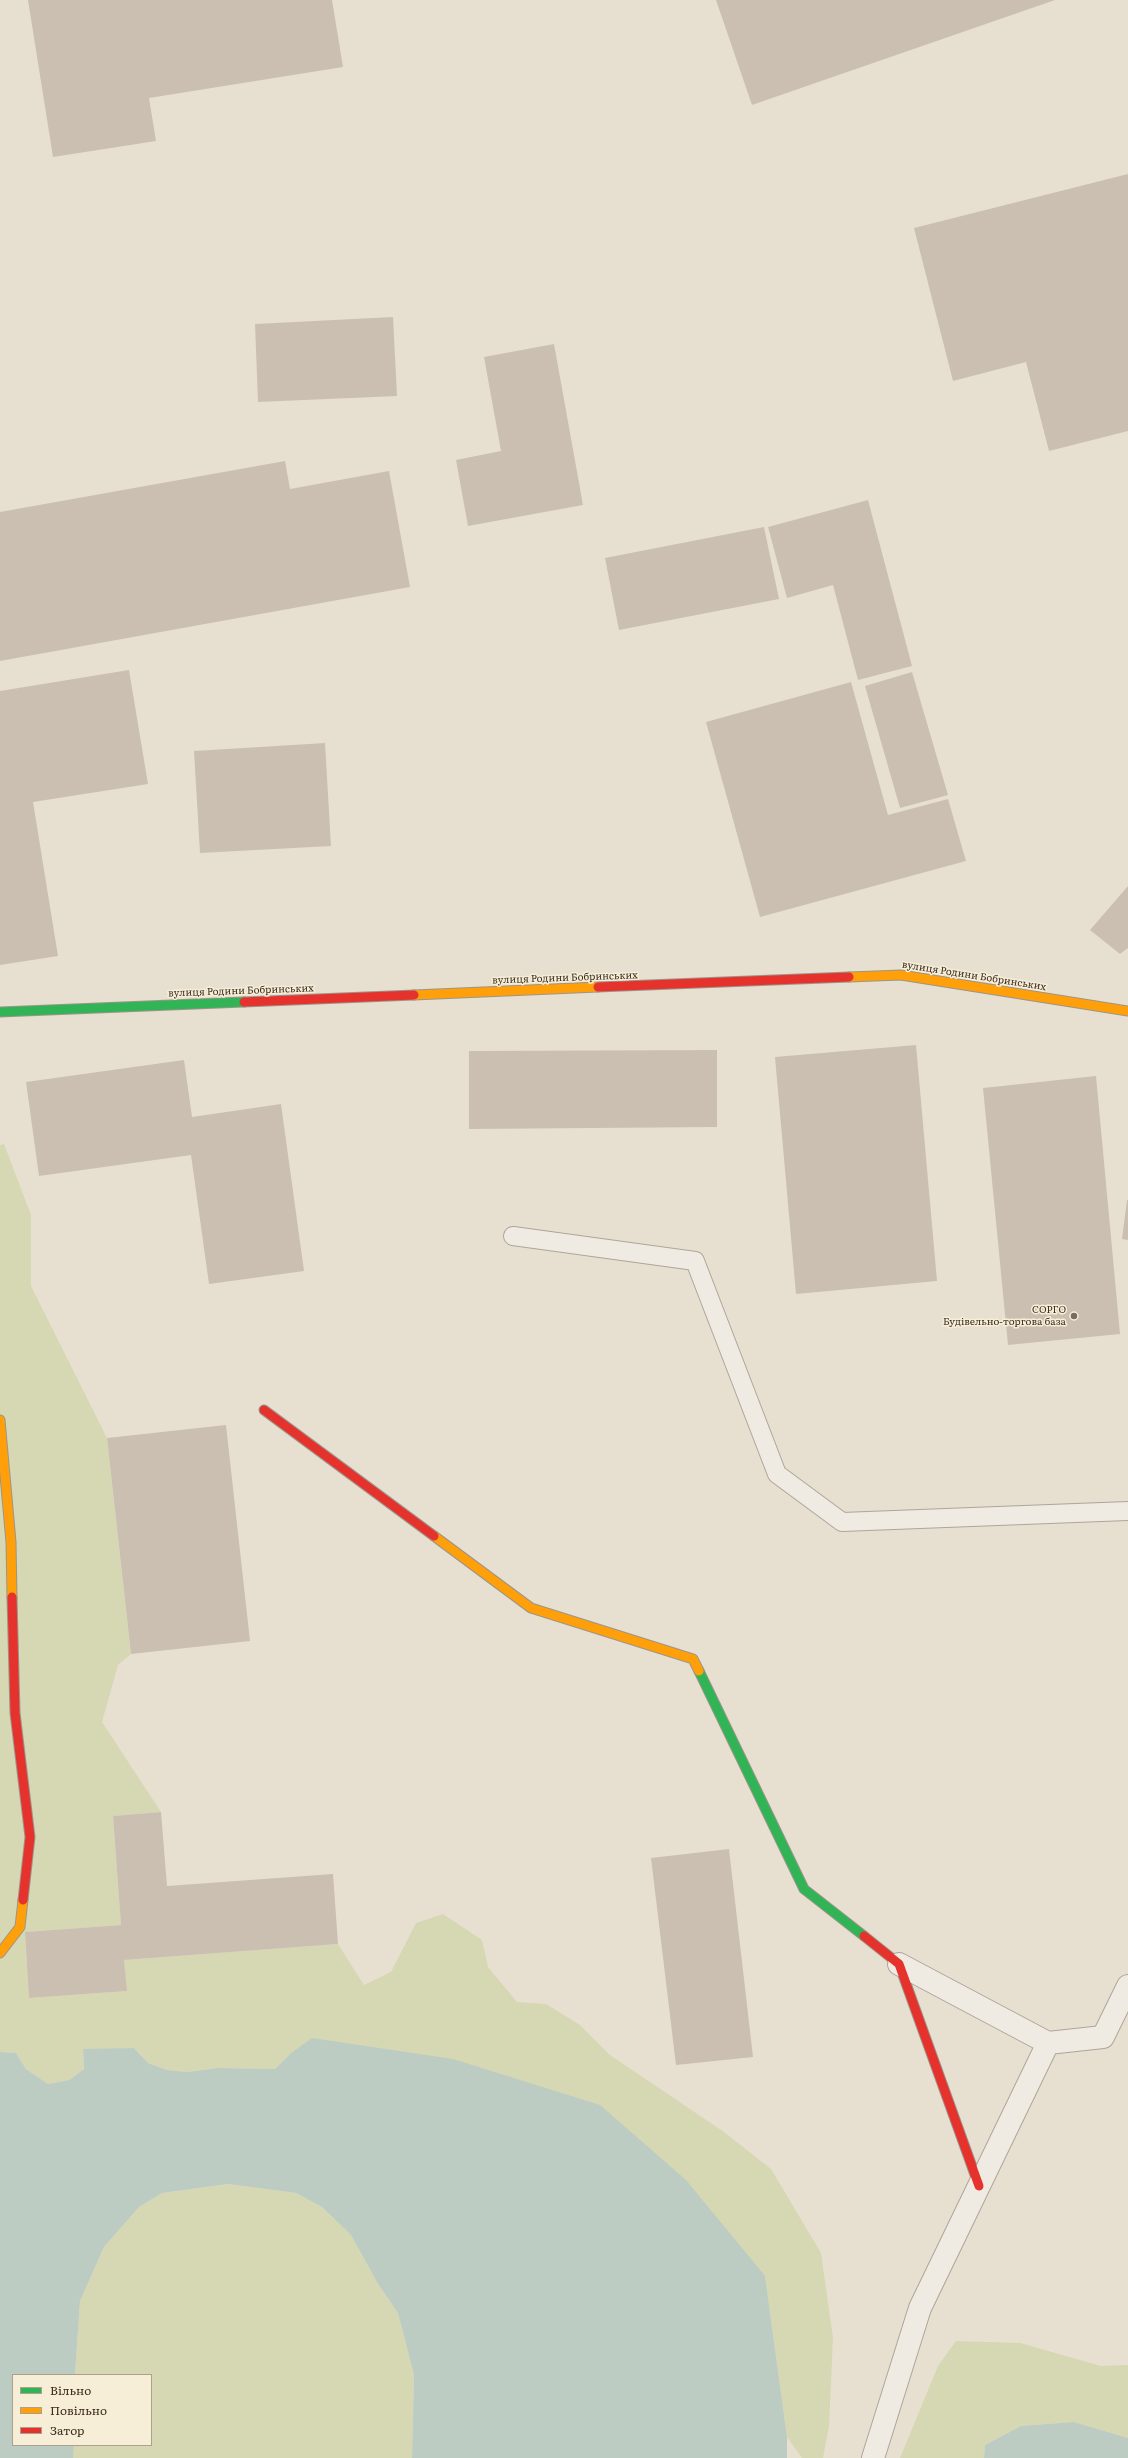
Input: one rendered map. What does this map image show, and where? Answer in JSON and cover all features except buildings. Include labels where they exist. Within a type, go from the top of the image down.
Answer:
[{"type":"street","name":"вулиця Родини Бобринських","points":[[0,1012],[901,975],[1128,1011]]},
{"type":"street","points":[[264,1410],[531,1608],[693,1659],[804,1889],[899,1964],[1048,2043],[1103,2037],[1128,1986]]},
{"type":"street","points":[[0,1420],[11,1542],[15,1713],[30,1837],[20,1926],[0,1953]]},
{"type":"street","points":[[899,1964],[980,2186]]},
{"type":"street","points":[[873,2458],[920,2308],[1048,2043]]},
{"type":"lane","points":[[514,1236],[695,1261],[777,1474],[842,1522],[1128,1512]]},
{"type":"green space","points":[[4,1144],[31,1215],[31,1286],[107,1438],[131,1654],[118,1665],[102,1722],[161,1812],[113,1816],[121,1925],[25,1932],[29,1998],[126,1991],[124,1960],[338,1944],[364,1985],[391,1972],[416,1923],[443,1914],[482,1940],[488,1967],[517,2002],[546,2004],[580,2025],[610,2055],[724,2132],[771,2169],[821,2253],[833,2338],[829,2426],[823,2458],[802,2458],[787,2437],[765,2276],[290,2054],[275,2069],[218,2068],[187,2072],[167,2070],[148,2063],[134,2048],[83,2050],[84,2069],[69,2080],[48,2084],[26,2069],[16,2053],[0,2052],[0,1145]]},
{"type":"green space","points":[[228,2184],[296,2193],[322,2207],[351,2235],[378,2284],[398,2313],[414,2375],[412,2458],[73,2458],[74,2446],[152,2446],[152,2374],[75,2374],[80,2301],[104,2247],[139,2207],[162,2193]]},
{"type":"green space","points":[[956,2341],[1020,2343],[1101,2366],[1128,2365],[1128,2438],[1074,2422],[1021,2426],[985,2445],[984,2458],[900,2458],[938,2366]]},
{"type":"shaded area","points":[[312,2038],[453,2059],[600,2105],[686,2180],[765,2276],[787,2437],[787,2458],[412,2458],[414,2375],[398,2313],[378,2284],[351,2235],[322,2207],[296,2193],[228,2184],[162,2193],[139,2207],[104,2247],[80,2301],[75,2374],[12,2374],[12,2446],[74,2446],[73,2458],[0,2458],[0,2052],[16,2053],[26,2069],[48,2084],[69,2080],[84,2069],[83,2049],[134,2048],[148,2063],[167,2070],[187,2072],[218,2068],[275,2069],[290,2054]]},
{"type":"shaded area","points":[[1074,2422],[1128,2438],[1128,2458],[984,2458],[985,2445],[1021,2426]]},
{"type":"traffic: fast","points":[[0,1012],[244,1002]]},
{"type":"traffic: fast","points":[[699,1671],[804,1889],[864,1936]]},
{"type":"traffic: slow","points":[[849,977],[901,975],[1128,1011]]},
{"type":"traffic: slow","points":[[414,995],[598,987]]},
{"type":"traffic: slow","points":[[0,1420],[11,1542],[12,1597]]},
{"type":"traffic: slow","points":[[434,1536],[531,1608],[693,1659],[699,1671]]},
{"type":"traffic: slow","points":[[0,1953],[20,1927],[23,1900]]},
{"type":"traffic: jam","points":[[598,987],[849,977]]},
{"type":"traffic: jam","points":[[244,1002],[414,995]]},
{"type":"traffic: jam","points":[[264,1410],[434,1536]]},
{"type":"traffic: jam","points":[[12,1597],[15,1713],[30,1837],[23,1900]]},
{"type":"traffic: jam","points":[[864,1936],[899,1964],[979,2186]]},
{"type":"place","name":"СОРГО Будівельно-торгова база","points":[[1074,1316]]}]
